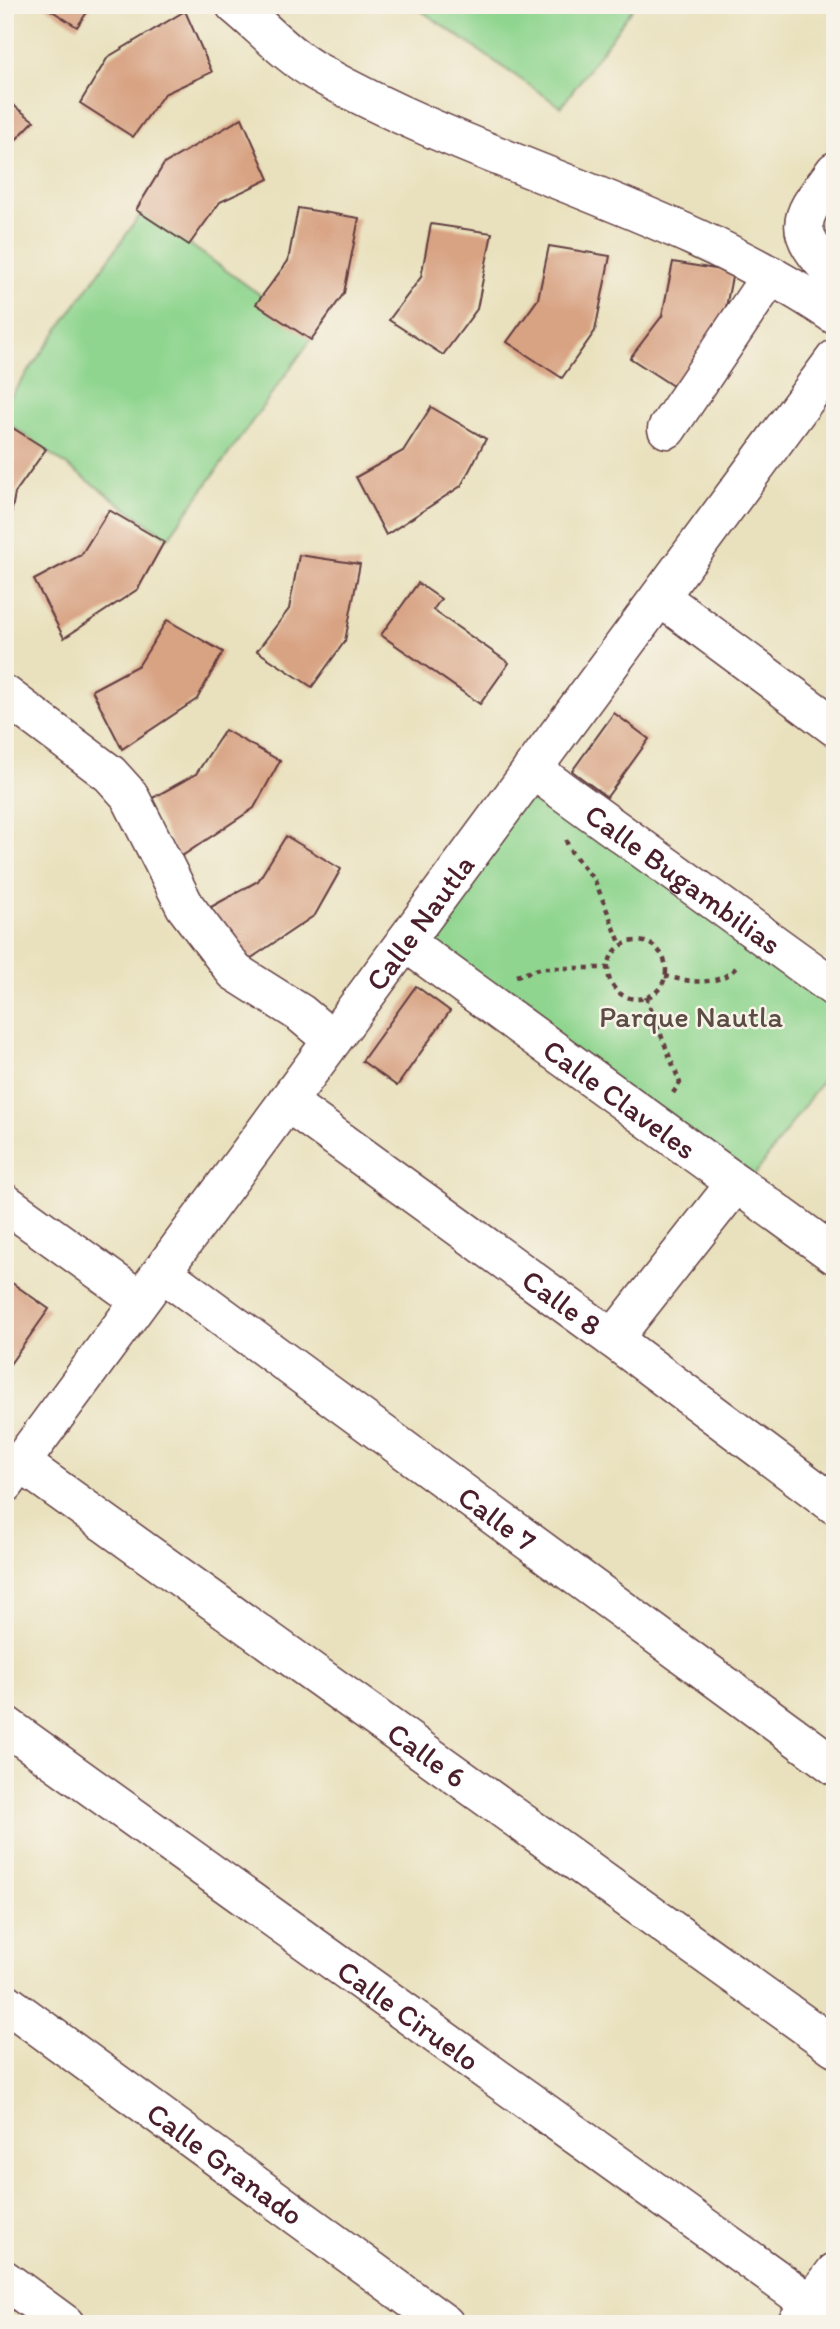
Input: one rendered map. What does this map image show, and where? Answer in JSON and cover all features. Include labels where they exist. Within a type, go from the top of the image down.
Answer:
[{"type":"street","points":[[235,5],[315,71],[467,146],[661,223],[771,275],[835,315]]},
{"type":"street","points":[[835,171],[804,213],[803,232],[835,276]]},
{"type":"street","points":[[667,429],[771,275]]},
{"type":"street","name":"Calle Nautla","points":[[13,1474],[835,359]]},
{"type":"street","points":[[660,597],[835,727]]},
{"type":"street","points":[[5,695],[110,774],[129,795],[185,906],[235,972],[300,1013],[332,1040]]},
{"type":"street","name":"Calle Bugambilias","points":[[532,769],[835,988]]},
{"type":"street","name":"Calle Claveles","points":[[405,942],[835,1255]]},
{"type":"street","name":"Calle 8","points":[[287,1102],[613,1339],[835,1505]]},
{"type":"street","points":[[613,1339],[736,1183]]},
{"type":"street","name":"Calle 7","points":[[5,1202],[151,1286],[835,1766]]},
{"type":"street","name":"Calle 6","points":[[13,1474],[835,2047]]},
{"type":"street","name":"Calle Ciruelo","points":[[5,1725],[814,2316]]},
{"type":"street","name":"Calle Granado","points":[[5,2002],[445,2324]]},
{"type":"street","points":[[814,2316],[835,2272]]},
{"type":"street","points":[[5,2280],[65,2324]]},
{"type":"path","points":[[568,794],[558,816],[569,849],[595,881],[621,945]]},
{"type":"path","points":[[665,976],[699,984],[732,973],[762,933]]},
{"type":"path","points":[[640,940],[649,943],[663,957],[665,976],[655,992],[646,997],[627,998],[612,986],[607,968],[614,950],[621,945],[640,940]]},
{"type":"path","points":[[472,990],[542,968],[607,968]]},
{"type":"path","points":[[646,997],[680,1083],[653,1123]]},
{"type":"green space","points":[[413,5],[635,5],[561,107]]},
{"type":"green space","points":[[143,211],[315,334],[168,538],[5,421],[5,404]]},
{"type":"green space","name":"Parque Nautla","points":[[532,769],[835,989],[835,1063],[746,1187],[405,942]]},
{"type":"building","points":[[43,5],[92,5],[77,27]]},
{"type":"building","points":[[185,11],[212,72],[164,94],[133,137],[80,103],[108,57]]},
{"type":"building","points":[[5,99],[34,121],[5,151]]},
{"type":"building","points":[[242,118],[269,179],[220,202],[189,245],[136,210],[164,164]]},
{"type":"building","points":[[298,208],[359,218],[344,293],[311,340],[256,304],[288,261]]},
{"type":"building","points":[[431,224],[492,233],[477,309],[443,355],[389,320],[421,277]]},
{"type":"building","points":[[549,246],[610,256],[595,331],[562,378],[507,342],[538,299]]},
{"type":"building","points":[[673,262],[733,272],[718,347],[685,394],[630,358],[662,316]]},
{"type":"building","points":[[431,407],[486,439],[461,486],[386,535],[356,477],[403,451]]},
{"type":"building","points":[[5,423],[46,449],[15,493],[7,537]]},
{"type":"building","points":[[109,510],[164,542],[138,589],[64,638],[34,580],[81,555]]},
{"type":"building","points":[[299,555],[360,564],[345,641],[312,687],[257,651],[289,609]]},
{"type":"building","points":[[418,583],[441,599],[433,610],[509,663],[480,704],[381,635]]},
{"type":"building","points":[[167,620],[223,652],[197,699],[122,749],[92,690],[139,665]]},
{"type":"building","points":[[614,713],[649,739],[607,797],[572,771]]},
{"type":"building","points":[[225,730],[280,761],[254,808],[179,858],[149,800],[196,774]]},
{"type":"building","points":[[286,836],[341,869],[315,915],[241,965],[211,907],[258,881]]},
{"type":"building","points":[[416,986],[450,1011],[397,1086],[362,1061]]},
{"type":"building","points":[[5,1278],[49,1309],[5,1371]]}]
